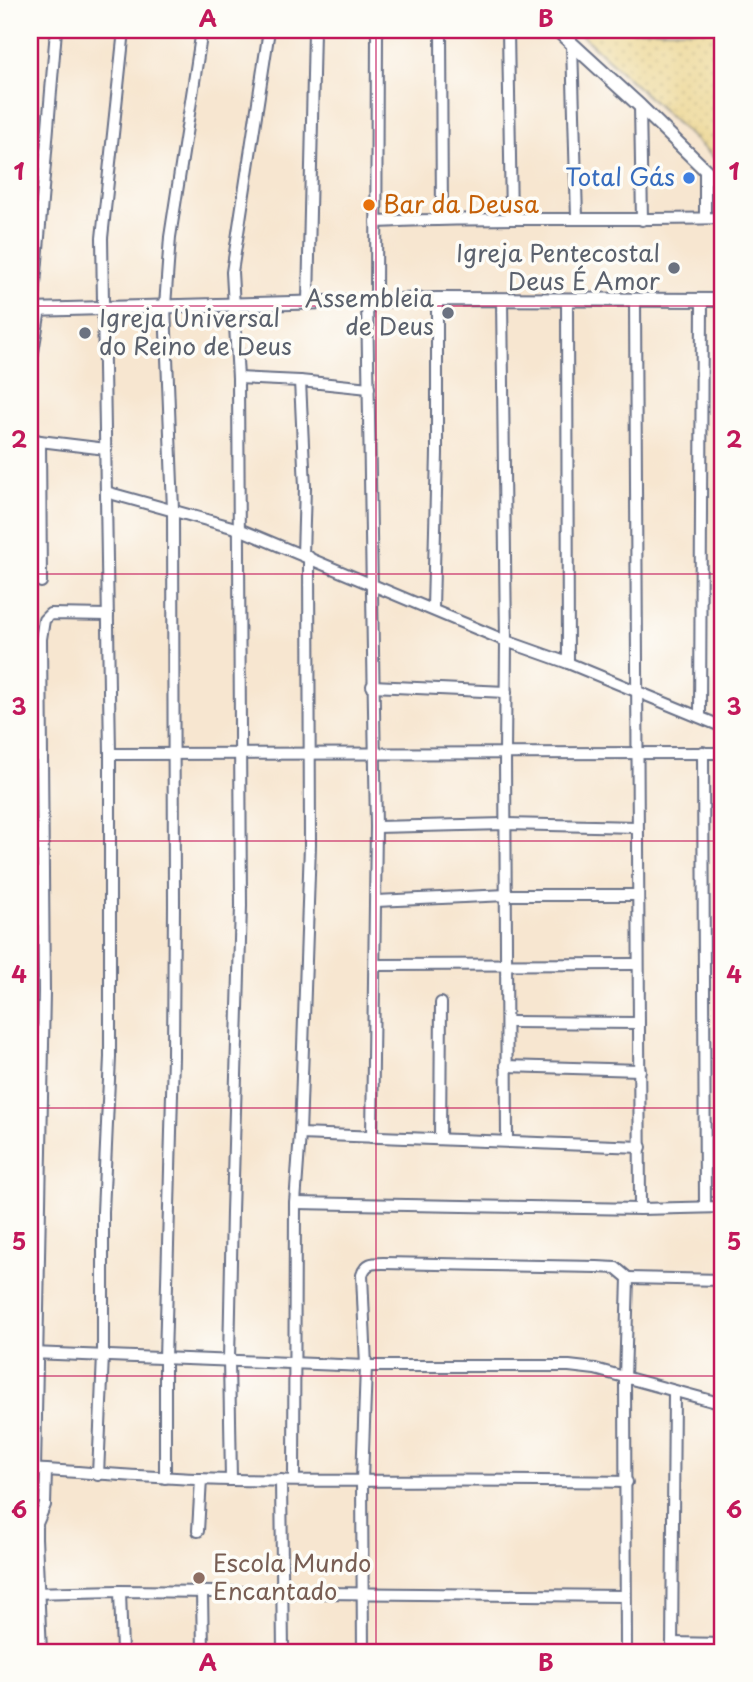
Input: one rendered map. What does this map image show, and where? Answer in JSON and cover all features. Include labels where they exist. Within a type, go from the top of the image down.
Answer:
[{"type":"street","points":[[30,370],[56,30]]},
{"type":"street","points":[[98,1475],[103,1355],[103,1212],[110,1057],[110,754],[102,238],[124,30]]},
{"type":"street","points":[[165,1478],[165,1359],[173,1056],[173,510],[165,306],[170,237],[202,30]]},
{"type":"street","points":[[231,1480],[229,1359],[241,906],[238,378],[233,255],[268,30]]},
{"type":"street","points":[[308,302],[314,30]]},
{"type":"street","points":[[372,1137],[376,827],[369,388],[376,222],[377,30]]},
{"type":"street","points":[[441,30],[442,219]]},
{"type":"street","points":[[508,30],[511,219]]},
{"type":"street","points":[[557,30],[723,187]]},
{"type":"street","points":[[572,45],[577,218]]},
{"type":"street","points":[[640,106],[642,220]]},
{"type":"street","points":[[705,171],[705,218]]},
{"type":"street","points":[[376,222],[442,219],[723,218]]},
{"type":"street","points":[[34,310],[437,299],[723,300]]},
{"type":"street","points":[[433,608],[437,299]]},
{"type":"street","points":[[502,299],[507,1140]]},
{"type":"street","points":[[567,299],[568,663]]},
{"type":"street","points":[[635,300],[640,1209]]},
{"type":"street","points":[[701,717],[702,300]]},
{"type":"street","points":[[238,378],[369,388]]},
{"type":"street","points":[[294,1480],[295,1203],[309,914],[305,488],[300,381]]},
{"type":"street","points":[[41,582],[35,440],[106,449]]},
{"type":"street","points":[[106,492],[239,529],[723,727]]},
{"type":"street","points":[[41,1652],[34,1593],[36,1526],[45,1505],[37,1469],[33,1353],[44,990],[42,628],[44,620],[50,614],[108,615]]},
{"type":"street","points":[[372,687],[506,692]]},
{"type":"street","points":[[703,752],[705,1207]]},
{"type":"street","points":[[110,754],[723,753]]},
{"type":"street","points":[[376,827],[506,824],[637,827]]},
{"type":"street","points":[[376,901],[507,895],[638,895]]},
{"type":"street","points":[[375,965],[637,964]]},
{"type":"street","points":[[30,991],[44,990]]},
{"type":"street","points":[[439,1139],[441,1003]]},
{"type":"street","points":[[508,1022],[638,1023]]},
{"type":"street","points":[[506,1066],[640,1070]]},
{"type":"street","points":[[300,1134],[640,1147]]},
{"type":"street","points":[[295,1203],[640,1209],[723,1207]]},
{"type":"street","points":[[363,1652],[362,1480],[366,1366],[362,1275],[364,1268],[370,1263],[616,1268],[628,1278],[625,1378],[626,1652]]},
{"type":"street","points":[[628,1278],[723,1280]]},
{"type":"street","points":[[33,1353],[366,1366],[569,1366],[595,1368],[723,1404]]},
{"type":"street","points":[[674,1391],[672,1647],[723,1644]]},
{"type":"street","points":[[37,1469],[98,1475],[231,1480],[486,1479],[627,1482]]},
{"type":"street","points":[[198,1531],[201,1479]]},
{"type":"street","points":[[281,1480],[283,1652]]},
{"type":"street","points":[[120,1591],[122,1652]]},
{"type":"street","points":[[202,1592],[203,1652]]},
{"type":"street","points":[[34,1593],[363,1592],[625,1596]]},
{"type":"sand","points":[[576,30],[723,30],[723,166]]},
{"type":"place","name":"Total Gás","points":[[689,178]]},
{"type":"place","name":"Bar da Deusa","points":[[369,205]]},
{"type":"place","name":"Igreja Pentecostal Deus É Amor","points":[[674,268]]},
{"type":"place","name":"Assembleia de Deus","points":[[448,313]]},
{"type":"place","name":"Igreja Universal do Reino de Deus","points":[[85,333]]},
{"type":"place","name":"Escola Mundo Encantado","points":[[199,1578]]}]
